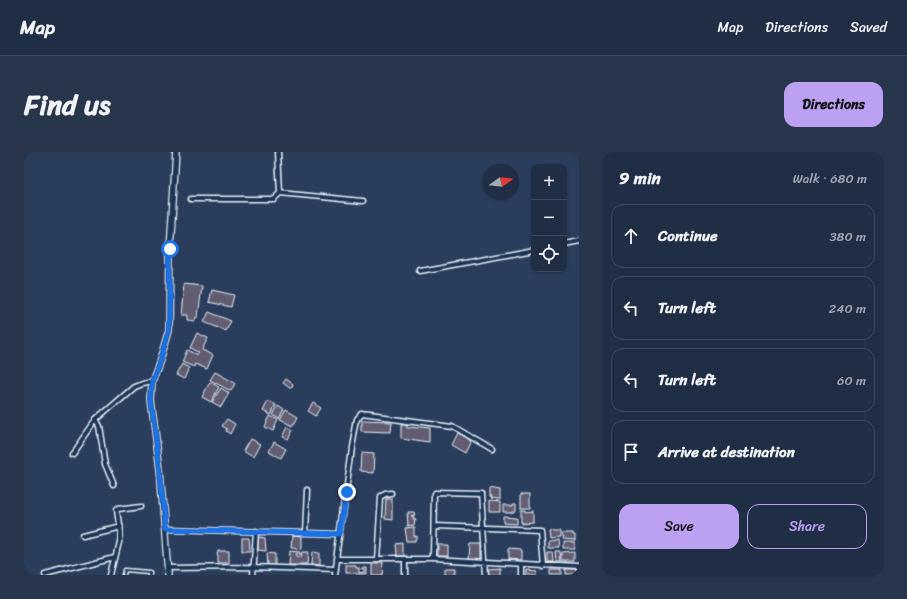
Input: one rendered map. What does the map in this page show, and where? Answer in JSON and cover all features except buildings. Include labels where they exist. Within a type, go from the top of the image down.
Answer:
[{"type":"street","points":[[168,575],[160,469],[151,402],[152,381],[169,330],[170,249],[176,152]]},
{"type":"street","points":[[191,199],[274,199],[280,193],[278,152]]},
{"type":"street","points":[[280,193],[363,201]]},
{"type":"street","points":[[567,243],[579,241]]},
{"type":"street","points":[[420,271],[531,251]]},
{"type":"street","points":[[72,454],[95,420],[134,386],[152,381]]},
{"type":"street","points":[[168,568],[254,567],[335,573],[352,447],[357,420],[362,414],[452,426],[492,450]]},
{"type":"street","points":[[95,420],[99,426],[105,464],[114,486]]},
{"type":"street","points":[[305,533],[307,490]]},
{"type":"street","points":[[433,559],[434,492],[480,493],[486,575]]},
{"type":"street","points":[[376,559],[380,498],[385,495],[393,494]]},
{"type":"street","points":[[111,575],[119,542],[117,510],[141,506]]},
{"type":"street","points":[[83,535],[119,526]]},
{"type":"street","points":[[434,526],[540,530],[543,566]]},
{"type":"street","points":[[165,529],[341,534]]},
{"type":"street","points":[[253,575],[256,531]]},
{"type":"street","points":[[45,575],[115,557]]},
{"type":"street","points":[[337,559],[433,559],[579,567]]},
{"type":"street","points":[[405,559],[405,575]]},
{"type":"street","points":[[521,564],[521,575]]},
{"type":"lane","points":[[124,575],[125,570],[149,572],[148,575]]},
{"type":"route","points":[[170,249],[169,330],[152,381],[151,402],[160,469],[165,529],[341,534],[347,492]]}]
